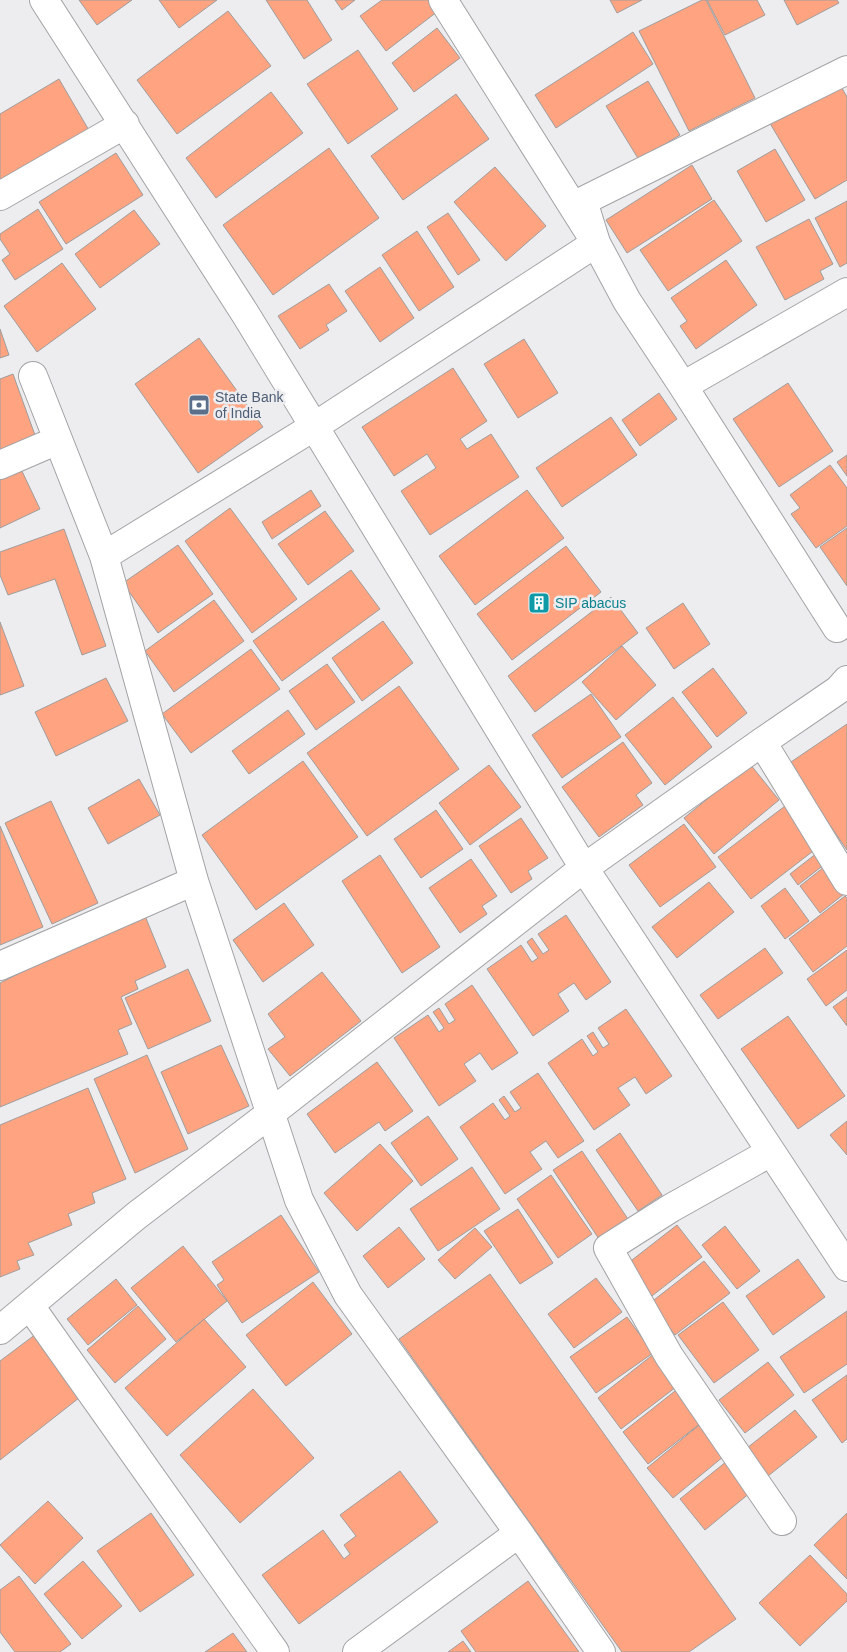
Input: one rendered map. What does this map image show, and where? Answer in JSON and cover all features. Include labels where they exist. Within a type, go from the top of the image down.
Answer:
[{"type":"street","points":[[44,0],[125,124],[315,426],[584,868],[847,1267]]},
{"type":"street","points":[[443,0],[596,243],[627,301],[844,631]]},
{"type":"street","points":[[596,243],[583,201],[847,70]]},
{"type":"street","points":[[0,196],[125,124]]},
{"type":"street","points":[[104,556],[315,426],[596,243]]},
{"type":"street","points":[[683,386],[847,292]]},
{"type":"street","points":[[33,376],[104,556],[194,881],[299,1200],[348,1295],[601,1652]]},
{"type":"street","points":[[0,465],[58,440]]},
{"type":"street","points":[[0,1330],[136,1216],[584,868],[838,690],[847,680]]},
{"type":"street","points":[[762,742],[847,881]]},
{"type":"street","points":[[0,966],[194,881]]},
{"type":"street","points":[[770,1152],[671,1208],[608,1248],[669,1356],[782,1521]]},
{"type":"street","points":[[30,1306],[275,1652]]},
{"type":"street","points":[[357,1652],[518,1533]]},
{"type":"building","points":[[79,0],[132,0],[97,25]]},
{"type":"building","points":[[159,0],[217,0],[179,28]]},
{"type":"building","points":[[266,0],[307,0],[332,40],[304,59]]},
{"type":"building","points":[[335,0],[355,0],[342,10]]},
{"type":"building","points":[[382,0],[436,0],[442,8],[386,51],[360,16]]},
{"type":"building","points":[[610,0],[642,0],[617,13]]},
{"type":"building","points":[[702,0],[706,0],[755,98],[689,131],[639,31]]},
{"type":"building","points":[[707,0],[757,0],[765,15],[725,35]]},
{"type":"building","points":[[784,0],[837,0],[839,3],[797,25]]},
{"type":"building","points":[[228,11],[271,66],[177,134],[137,80]]},
{"type":"building","points":[[437,28],[460,58],[414,92],[392,63]]},
{"type":"building","points":[[633,32],[653,64],[556,128],[535,95]]},
{"type":"building","points":[[358,50],[398,109],[348,144],[307,84]]},
{"type":"building","points":[[59,79],[90,132],[0,184],[0,114]]},
{"type":"building","points":[[648,81],[680,135],[639,160],[606,106]]},
{"type":"building","points":[[838,81],[847,97],[847,180],[815,199],[768,120]]},
{"type":"building","points":[[271,92],[303,133],[216,198],[186,158]]},
{"type":"building","points":[[456,94],[489,139],[403,200],[371,156]]},
{"type":"building","points":[[329,148],[379,218],[273,295],[223,225]]},
{"type":"building","points":[[775,149],[805,200],[766,222],[737,171]]},
{"type":"building","points":[[116,153],[143,195],[66,244],[39,202]]},
{"type":"building","points":[[692,165],[712,199],[627,253],[606,220]]},
{"type":"building","points":[[495,167],[546,226],[506,261],[454,202]]},
{"type":"building","points":[[714,200],[742,241],[668,291],[640,250]]},
{"type":"building","points":[[847,201],[847,263],[840,267],[815,218]]},
{"type":"building","points":[[38,209],[63,249],[15,280],[2,260],[10,254],[0,239],[0,234]]},
{"type":"building","points":[[134,210],[160,244],[100,288],[75,254]]},
{"type":"building","points":[[448,213],[480,260],[458,275],[427,227]]},
{"type":"building","points":[[809,219],[833,264],[820,271],[824,279],[785,300],[756,247]]},
{"type":"building","points":[[417,231],[454,287],[419,311],[382,255]]},
{"type":"building","points":[[726,260],[757,305],[696,349],[680,326],[687,321],[671,298]]},
{"type":"building","points":[[62,263],[96,309],[37,352],[4,306]]},
{"type":"building","points":[[380,267],[414,318],[380,342],[345,291]]},
{"type":"building","points":[[329,284],[347,311],[326,325],[329,330],[300,349],[278,316]]},
{"type":"building","points":[[0,329],[9,355],[0,358]]},
{"type":"building","name":"State Bank of India","points":[[199,338],[263,427],[198,473],[135,384]]},
{"type":"building","points":[[524,339],[558,393],[518,418],[484,364]]},
{"type":"building","points":[[453,368],[487,421],[460,439],[467,449],[491,434],[519,477],[430,535],[401,491],[436,468],[427,454],[394,476],[362,427]]},
{"type":"building","points":[[13,374],[36,438],[0,451],[0,379]]},
{"type":"building","points":[[788,383],[833,451],[779,487],[733,419]]},
{"type":"building","points":[[659,393],[677,419],[640,446],[622,420]]},
{"type":"building","points":[[611,417],[637,455],[562,507],[536,468]]},
{"type":"building","points":[[847,455],[847,476],[837,462]]},
{"type":"building","points":[[830,465],[847,488],[847,526],[816,548],[791,514],[800,508],[790,495]]},
{"type":"building","points":[[20,467],[40,509],[0,528],[0,476]]},
{"type":"building","points":[[311,490],[321,506],[272,539],[262,522]]},
{"type":"building","points":[[527,490],[564,538],[475,605],[439,556]]},
{"type":"building","points":[[230,508],[297,599],[252,633],[185,541]]},
{"type":"building","points":[[325,511],[354,551],[308,585],[278,544]]},
{"type":"building","points":[[847,528],[847,586],[820,547]]},
{"type":"building","points":[[64,529],[106,646],[82,655],[55,579],[8,595],[0,575],[0,552]]},
{"type":"building","points":[[178,545],[213,594],[158,633],[123,583]]},
{"type":"building","name":"SIP abacus","points":[[566,546],[601,592],[512,660],[477,614]]},
{"type":"building","points":[[351,570],[380,609],[282,681],[253,641]]},
{"type":"building","points":[[611,597],[638,633],[535,712],[508,676]]},
{"type":"building","points":[[214,600],[244,641],[174,692],[145,651]]},
{"type":"building","points":[[683,603],[710,644],[674,669],[646,628]]},
{"type":"building","points":[[383,621],[413,663],[362,701],[332,658]]},
{"type":"building","points":[[0,622],[24,686],[0,695]]},
{"type":"building","points":[[622,646],[656,685],[616,720],[582,682]]},
{"type":"building","points":[[251,649],[280,689],[191,753],[162,714]]},
{"type":"building","points":[[327,664],[355,702],[316,730],[289,691]]},
{"type":"building","points":[[713,668],[747,713],[717,737],[682,692]]},
{"type":"building","points":[[106,678],[128,721],[56,756],[35,712]]},
{"type":"building","points":[[399,686],[459,769],[367,836],[307,753]]},
{"type":"building","points":[[591,694],[621,737],[562,778],[532,735]]},
{"type":"building","points":[[673,697],[712,747],[665,785],[625,735]]},
{"type":"building","points":[[288,710],[305,734],[249,774],[232,751]]},
{"type":"building","points":[[847,724],[847,850],[788,764]]},
{"type":"building","points":[[623,742],[652,783],[636,795],[643,805],[599,837],[562,787]]},
{"type":"building","points":[[303,761],[358,837],[256,910],[202,835]]},
{"type":"building","points":[[750,764],[779,800],[714,854],[684,818]]},
{"type":"building","points":[[489,765],[521,807],[470,845],[439,803]]},
{"type":"building","points":[[139,779],[160,815],[108,844],[88,808]]},
{"type":"building","points":[[51,801],[98,903],[52,924],[5,823]]},
{"type":"building","points":[[785,806],[817,848],[751,899],[718,857]]},
{"type":"building","points":[[436,810],[463,849],[421,878],[394,839]]},
{"type":"building","points":[[521,818],[548,858],[528,871],[532,879],[511,893],[479,846]]},
{"type":"building","points":[[684,824],[716,867],[660,907],[629,865]]},
{"type":"building","points":[[0,826],[43,927],[0,945]]},
{"type":"building","points":[[817,853],[825,864],[798,885],[790,874]]},
{"type":"building","points":[[380,855],[440,947],[402,973],[342,881]]},
{"type":"building","points":[[471,859],[497,896],[482,906],[487,914],[460,933],[429,888]]},
{"type":"building","points":[[824,867],[844,894],[820,913],[800,886]]},
{"type":"building","points":[[709,882],[734,912],[677,958],[652,927]]},
{"type":"building","points":[[785,888],[809,921],[785,939],[761,906]]},
{"type":"building","points":[[845,896],[847,898],[847,946],[813,972],[789,939]]},
{"type":"building","points":[[284,903],[314,945],[263,982],[233,940]]},
{"type":"building","points":[[143,911],[166,967],[135,981],[138,989],[121,997],[132,1024],[118,1030],[128,1054],[0,1107],[0,983]]},
{"type":"building","points":[[566,915],[611,982],[586,1000],[574,983],[558,994],[569,1011],[533,1036],[487,969],[521,945],[532,962],[538,958],[527,942],[532,938],[543,954],[549,950],[538,934]]},
{"type":"building","points":[[765,948],[783,973],[718,1019],[700,995]]},
{"type":"building","points":[[847,950],[847,990],[826,1006],[807,979]]},
{"type":"building","points":[[188,969],[211,1021],[148,1049],[125,998]]},
{"type":"building","points":[[322,972],[361,1021],[290,1076],[268,1049],[285,1037],[268,1014]]},
{"type":"building","points":[[472,985],[518,1053],[492,1070],[480,1053],[464,1064],[476,1081],[439,1106],[394,1038],[428,1015],[439,1032],[444,1028],[433,1012],[439,1008],[449,1024],[455,1020],[445,1004]]},
{"type":"building","points":[[847,997],[847,1026],[833,1007]]},
{"type":"building","points":[[626,1009],[672,1076],[646,1094],[635,1077],[618,1088],[630,1105],[594,1130],[548,1063],[582,1039],[593,1056],[598,1052],[587,1036],[593,1032],[603,1048],[609,1044],[598,1028]]},
{"type":"building","points":[[788,1016],[845,1096],[798,1129],[741,1049]]},
{"type":"building","points":[[221,1045],[249,1106],[188,1134],[161,1072]]},
{"type":"building","points":[[147,1055],[188,1149],[135,1173],[94,1079]]},
{"type":"building","points":[[377,1062],[413,1111],[385,1131],[379,1122],[335,1153],[307,1114]]},
{"type":"building","points":[[538,1073],[584,1141],[558,1158],[546,1141],[530,1152],[542,1169],[505,1194],[460,1127],[493,1103],[505,1120],[510,1116],[499,1100],[504,1096],[515,1112],[521,1108],[510,1092]]},
{"type":"building","points":[[88,1088],[126,1179],[92,1193],[95,1203],[68,1214],[72,1225],[28,1243],[34,1255],[17,1261],[20,1269],[0,1277],[0,1125]]},
{"type":"building","points":[[428,1116],[458,1159],[421,1186],[391,1143]]},
{"type":"building","points":[[847,1121],[847,1155],[830,1135]]},
{"type":"building","points":[[620,1133],[662,1195],[638,1211],[596,1150]]},
{"type":"building","points":[[380,1144],[413,1181],[357,1231],[324,1193]]},
{"type":"building","points":[[582,1151],[628,1219],[599,1239],[553,1170]]},
{"type":"building","points":[[472,1167],[500,1209],[438,1251],[410,1209]]},
{"type":"building","points":[[551,1175],[592,1234],[558,1258],[517,1199]]},
{"type":"building","points":[[518,1209],[553,1263],[520,1284],[484,1231]]},
{"type":"building","points":[[281,1215],[319,1272],[242,1323],[217,1285],[224,1280],[212,1262]]},
{"type":"building","points":[[677,1225],[702,1257],[648,1299],[623,1267]]},
{"type":"building","points":[[725,1226],[760,1271],[737,1289],[702,1245]]},
{"type":"building","points":[[399,1227],[425,1259],[388,1288],[363,1256]]},
{"type":"building","points":[[475,1228],[492,1247],[455,1279],[438,1260]]},
{"type":"building","points":[[183,1246],[227,1301],[176,1342],[131,1288]]},
{"type":"building","points":[[798,1259],[825,1297],[773,1335],[746,1296]]},
{"type":"building","points":[[704,1261],[730,1293],[675,1335],[650,1303]]},
{"type":"building","points":[[490,1274],[736,1619],[689,1652],[622,1652],[399,1339]]},
{"type":"building","points":[[596,1278],[622,1312],[574,1348],[548,1314]]},
{"type":"building","points":[[116,1279],[137,1305],[88,1345],[67,1319]]},
{"type":"building","points":[[313,1282],[352,1334],[286,1386],[246,1335]]},
{"type":"building","points":[[723,1302],[759,1350],[714,1383],[678,1335]]},
{"type":"building","points":[[138,1306],[166,1339],[115,1383],[87,1350]]},
{"type":"building","points":[[847,1311],[847,1364],[804,1393],[780,1357]]},
{"type":"building","points":[[627,1317],[653,1353],[596,1393],[570,1357]]},
{"type":"building","points":[[204,1319],[246,1367],[167,1436],[125,1388]]},
{"type":"building","points":[[36,1334],[84,1394],[0,1460],[0,1361]]},
{"type":"building","points":[[655,1353],[680,1384],[621,1429],[598,1398]]},
{"type":"building","points":[[768,1362],[794,1395],[745,1433],[719,1400]]},
{"type":"building","points":[[847,1375],[847,1439],[842,1443],[812,1400]]},
{"type":"building","points":[[680,1387],[705,1420],[648,1464],[623,1432]]},
{"type":"building","points":[[253,1389],[314,1458],[240,1523],[180,1455]]},
{"type":"building","points":[[795,1410],[817,1437],[768,1476],[747,1448]]},
{"type":"building","points":[[704,1421],[729,1452],[673,1498],[647,1468]]},
{"type":"building","points":[[727,1461],[751,1492],[705,1530],[680,1499]]},
{"type":"building","points":[[400,1471],[438,1522],[299,1624],[262,1575],[323,1530],[344,1559],[350,1554],[344,1545],[356,1536],[340,1515]]},
{"type":"building","points":[[48,1501],[83,1538],[35,1584],[0,1545]]},
{"type":"building","points":[[151,1513],[194,1575],[140,1612],[97,1551]]},
{"type":"building","points":[[847,1513],[847,1579],[814,1545]]},
{"type":"building","points":[[810,1555],[847,1594],[847,1601],[800,1646],[759,1603]]},
{"type":"building","points":[[83,1561],[122,1606],[82,1639],[44,1594]]},
{"type":"building","points":[[19,1576],[71,1644],[60,1652],[15,1652],[0,1632],[0,1590]]},
{"type":"building","points":[[528,1581],[579,1652],[476,1652],[461,1631]]},
{"type":"building","points":[[233,1633],[247,1652],[205,1652]]},
{"type":"building","points":[[463,1641],[471,1652],[448,1652]]},
{"type":"place","name":"State Bank of India","points":[[199,405]]},
{"type":"place","name":"SIP abacus","points":[[539,603]]}]
